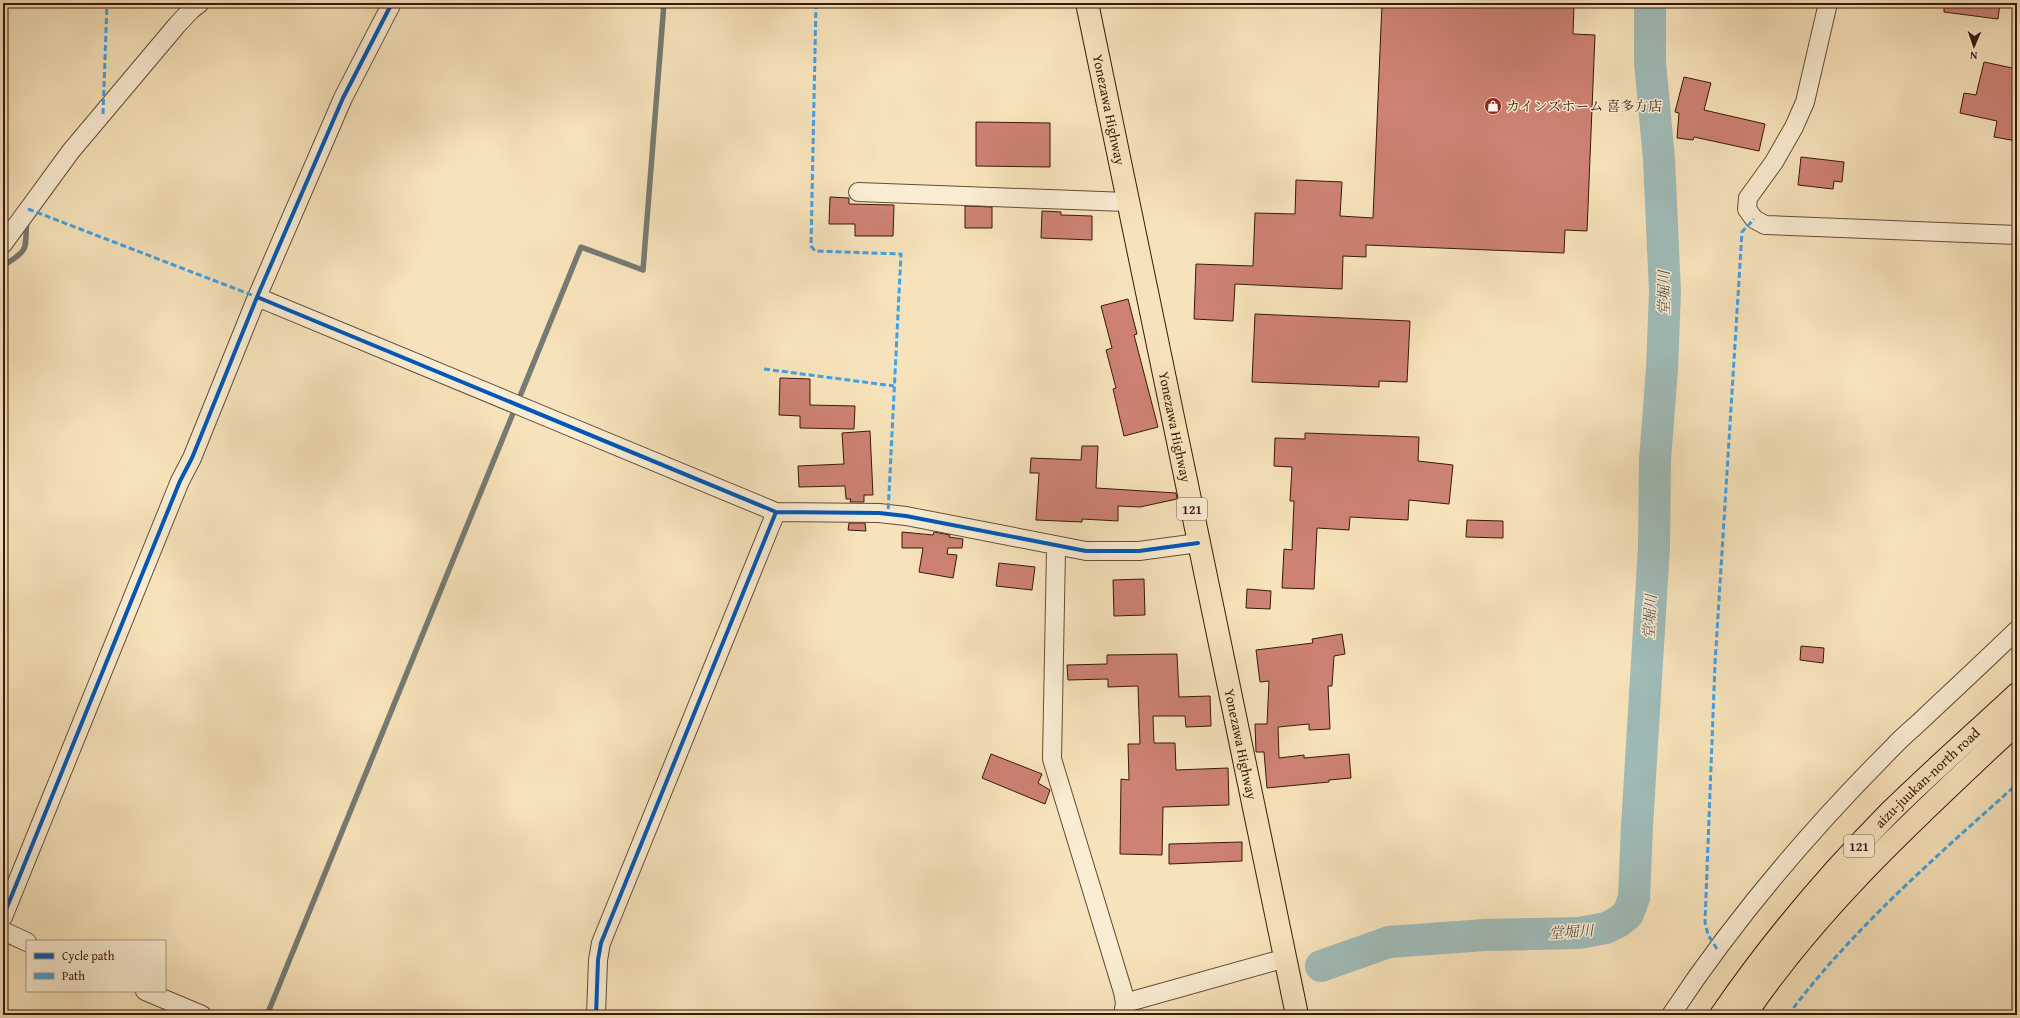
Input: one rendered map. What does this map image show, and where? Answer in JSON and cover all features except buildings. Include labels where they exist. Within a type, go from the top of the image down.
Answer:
[{"type":"highway","name":"Yonezawa Highway","points":[[1087,3],[1297,1015]]},
{"type":"highway","name":"aizu-juukan-north road","points":[[1721,1015],[1747,976],[1806,902],[1890,812],[2017,694]]},
{"type":"highway","name":"aizu-juukan-north road","points":[[1745,1015],[1787,960],[1859,874],[1924,810],[2017,723]]},
{"type":"street","points":[[3,244],[71,151],[191,10],[200,3]]},
{"type":"street","points":[[3,917],[180,481],[192,458],[258,297],[343,98],[392,3]]},
{"type":"street","points":[[1828,3],[1805,102],[1794,127],[1774,162],[1748,198],[1747,209],[1754,219],[1765,225],[2017,235]]},
{"type":"street","points":[[858,192],[1128,202]]},
{"type":"street","points":[[258,297],[776,512],[880,513],[906,516],[1086,551],[1139,551],[1198,543]]},
{"type":"street","points":[[596,1015],[598,960],[601,942],[776,512]]},
{"type":"street","points":[[1056,550],[1052,759],[1124,1009],[1286,958]]},
{"type":"street","points":[[1671,1015],[1698,975],[1739,920],[1795,853],[1844,798],[1894,745],[2017,630]]},
{"type":"street","points":[[3,932],[26,942]]},
{"type":"street","points":[[147,992],[202,1015]]},
{"type":"waterway","points":[[202,7],[211,3]]},
{"type":"waterway","points":[[267,1015],[581,247],[643,270],[664,3]]},
{"type":"waterway","name":"堂堀川","points":[[1321,966],[1389,942],[1485,935],[1579,933],[1606,928],[1618,922],[1628,914],[1634,898],[1654,547],[1655,460],[1662,369],[1665,292],[1659,159],[1650,62],[1650,3]]},
{"type":"waterway","points":[[3,266],[22,252],[25,243],[27,220]]},
{"type":"marked path","points":[[103,114],[107,3]]},
{"type":"marked path","points":[[816,3],[811,246],[815,251],[901,254],[888,514]]},
{"type":"marked path","points":[[28,209],[257,297]]},
{"type":"marked path","points":[[1717,949],[1708,935],[1705,922],[1715,664],[1742,232],[1754,219]]},
{"type":"marked path","points":[[764,369],[894,386]]},
{"type":"marked path","points":[[1788,1015],[1813,983],[1868,922],[1926,866],[2017,784]]},
{"type":"cycle path","points":[[3,917],[180,481],[192,458],[257,297],[343,98],[392,3]]},
{"type":"cycle path","points":[[257,297],[776,512],[879,513],[906,516],[1086,551],[1139,551],[1198,543]]},
{"type":"cycle path","points":[[596,1015],[598,960],[601,943],[776,512]]},
{"type":"place","name":"カインズホーム 喜多方店","points":[[1493,106]]}]
